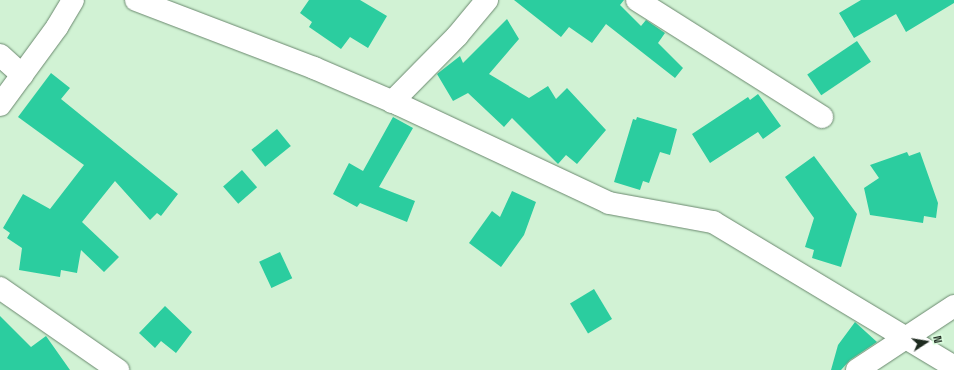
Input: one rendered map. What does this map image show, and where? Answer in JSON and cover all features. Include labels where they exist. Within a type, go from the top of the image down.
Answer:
[{"type":"street","points":[[0,105],[73,0]]},
{"type":"street","points":[[136,0],[314,68],[392,102],[609,203],[713,222],[954,367]]},
{"type":"street","points":[[392,102],[457,36],[487,0]]},
{"type":"street","points":[[636,0],[822,117]]},
{"type":"street","points":[[0,55],[22,75]]},
{"type":"street","points":[[0,288],[118,370]]},
{"type":"street","points":[[857,370],[904,337],[954,306]]},
{"type":"building","points":[[309,0],[360,0],[387,16],[368,48],[350,37],[341,49],[309,27],[312,22],[300,13]]},
{"type":"building","points":[[514,0],[624,0],[620,5],[641,26],[646,20],[665,33],[658,43],[683,68],[675,78],[606,24],[592,43],[569,27],[561,37]]},
{"type":"building","points":[[861,0],[954,0],[954,3],[906,32],[896,14],[854,38],[839,13]]},
{"type":"building","points":[[507,19],[519,39],[489,74],[529,98],[548,86],[556,99],[567,88],[606,130],[577,164],[566,155],[558,164],[512,118],[504,127],[468,93],[453,101],[437,74],[460,56],[463,63]]},
{"type":"building","points":[[857,41],[871,62],[821,95],[807,75]]},
{"type":"building","points":[[51,73],[70,88],[61,99],[178,194],[161,216],[157,213],[150,220],[115,181],[82,222],[119,257],[104,272],[81,250],[77,273],[61,270],[60,277],[19,270],[22,248],[7,238],[10,233],[3,228],[23,194],[50,209],[84,165],[18,117]]},
{"type":"building","points":[[758,94],[781,126],[763,139],[758,132],[710,163],[692,134],[748,97],[750,100]]},
{"type":"building","points":[[393,117],[413,128],[379,187],[415,201],[407,222],[360,203],[357,207],[333,194],[349,163],[363,171]]},
{"type":"building","points":[[637,117],[677,129],[670,155],[660,152],[649,183],[643,181],[640,190],[614,182],[633,119],[636,120]]},
{"type":"building","points":[[277,129],[291,146],[265,167],[251,150]]},
{"type":"building","points":[[907,152],[909,156],[920,152],[938,203],[936,218],[924,216],[923,223],[870,215],[864,188],[879,178],[870,165]]},
{"type":"building","points":[[814,156],[857,214],[841,267],[812,258],[814,250],[805,247],[814,218],[785,177]]},
{"type":"building","points":[[242,170],[257,187],[238,204],[223,186]]},
{"type":"building","points":[[512,191],[536,202],[524,235],[501,267],[469,243],[492,211],[500,217]]},
{"type":"building","points":[[280,252],[292,278],[271,288],[259,262]]},
{"type":"building","points":[[594,289],[612,319],[588,333],[570,303]]},
{"type":"building","points":[[165,306],[192,332],[176,353],[161,341],[155,348],[139,333]]},
{"type":"building","points":[[0,316],[31,347],[46,336],[70,370],[0,370]]},
{"type":"building","points":[[855,322],[877,342],[850,360],[841,370],[831,370],[838,345]]}]
